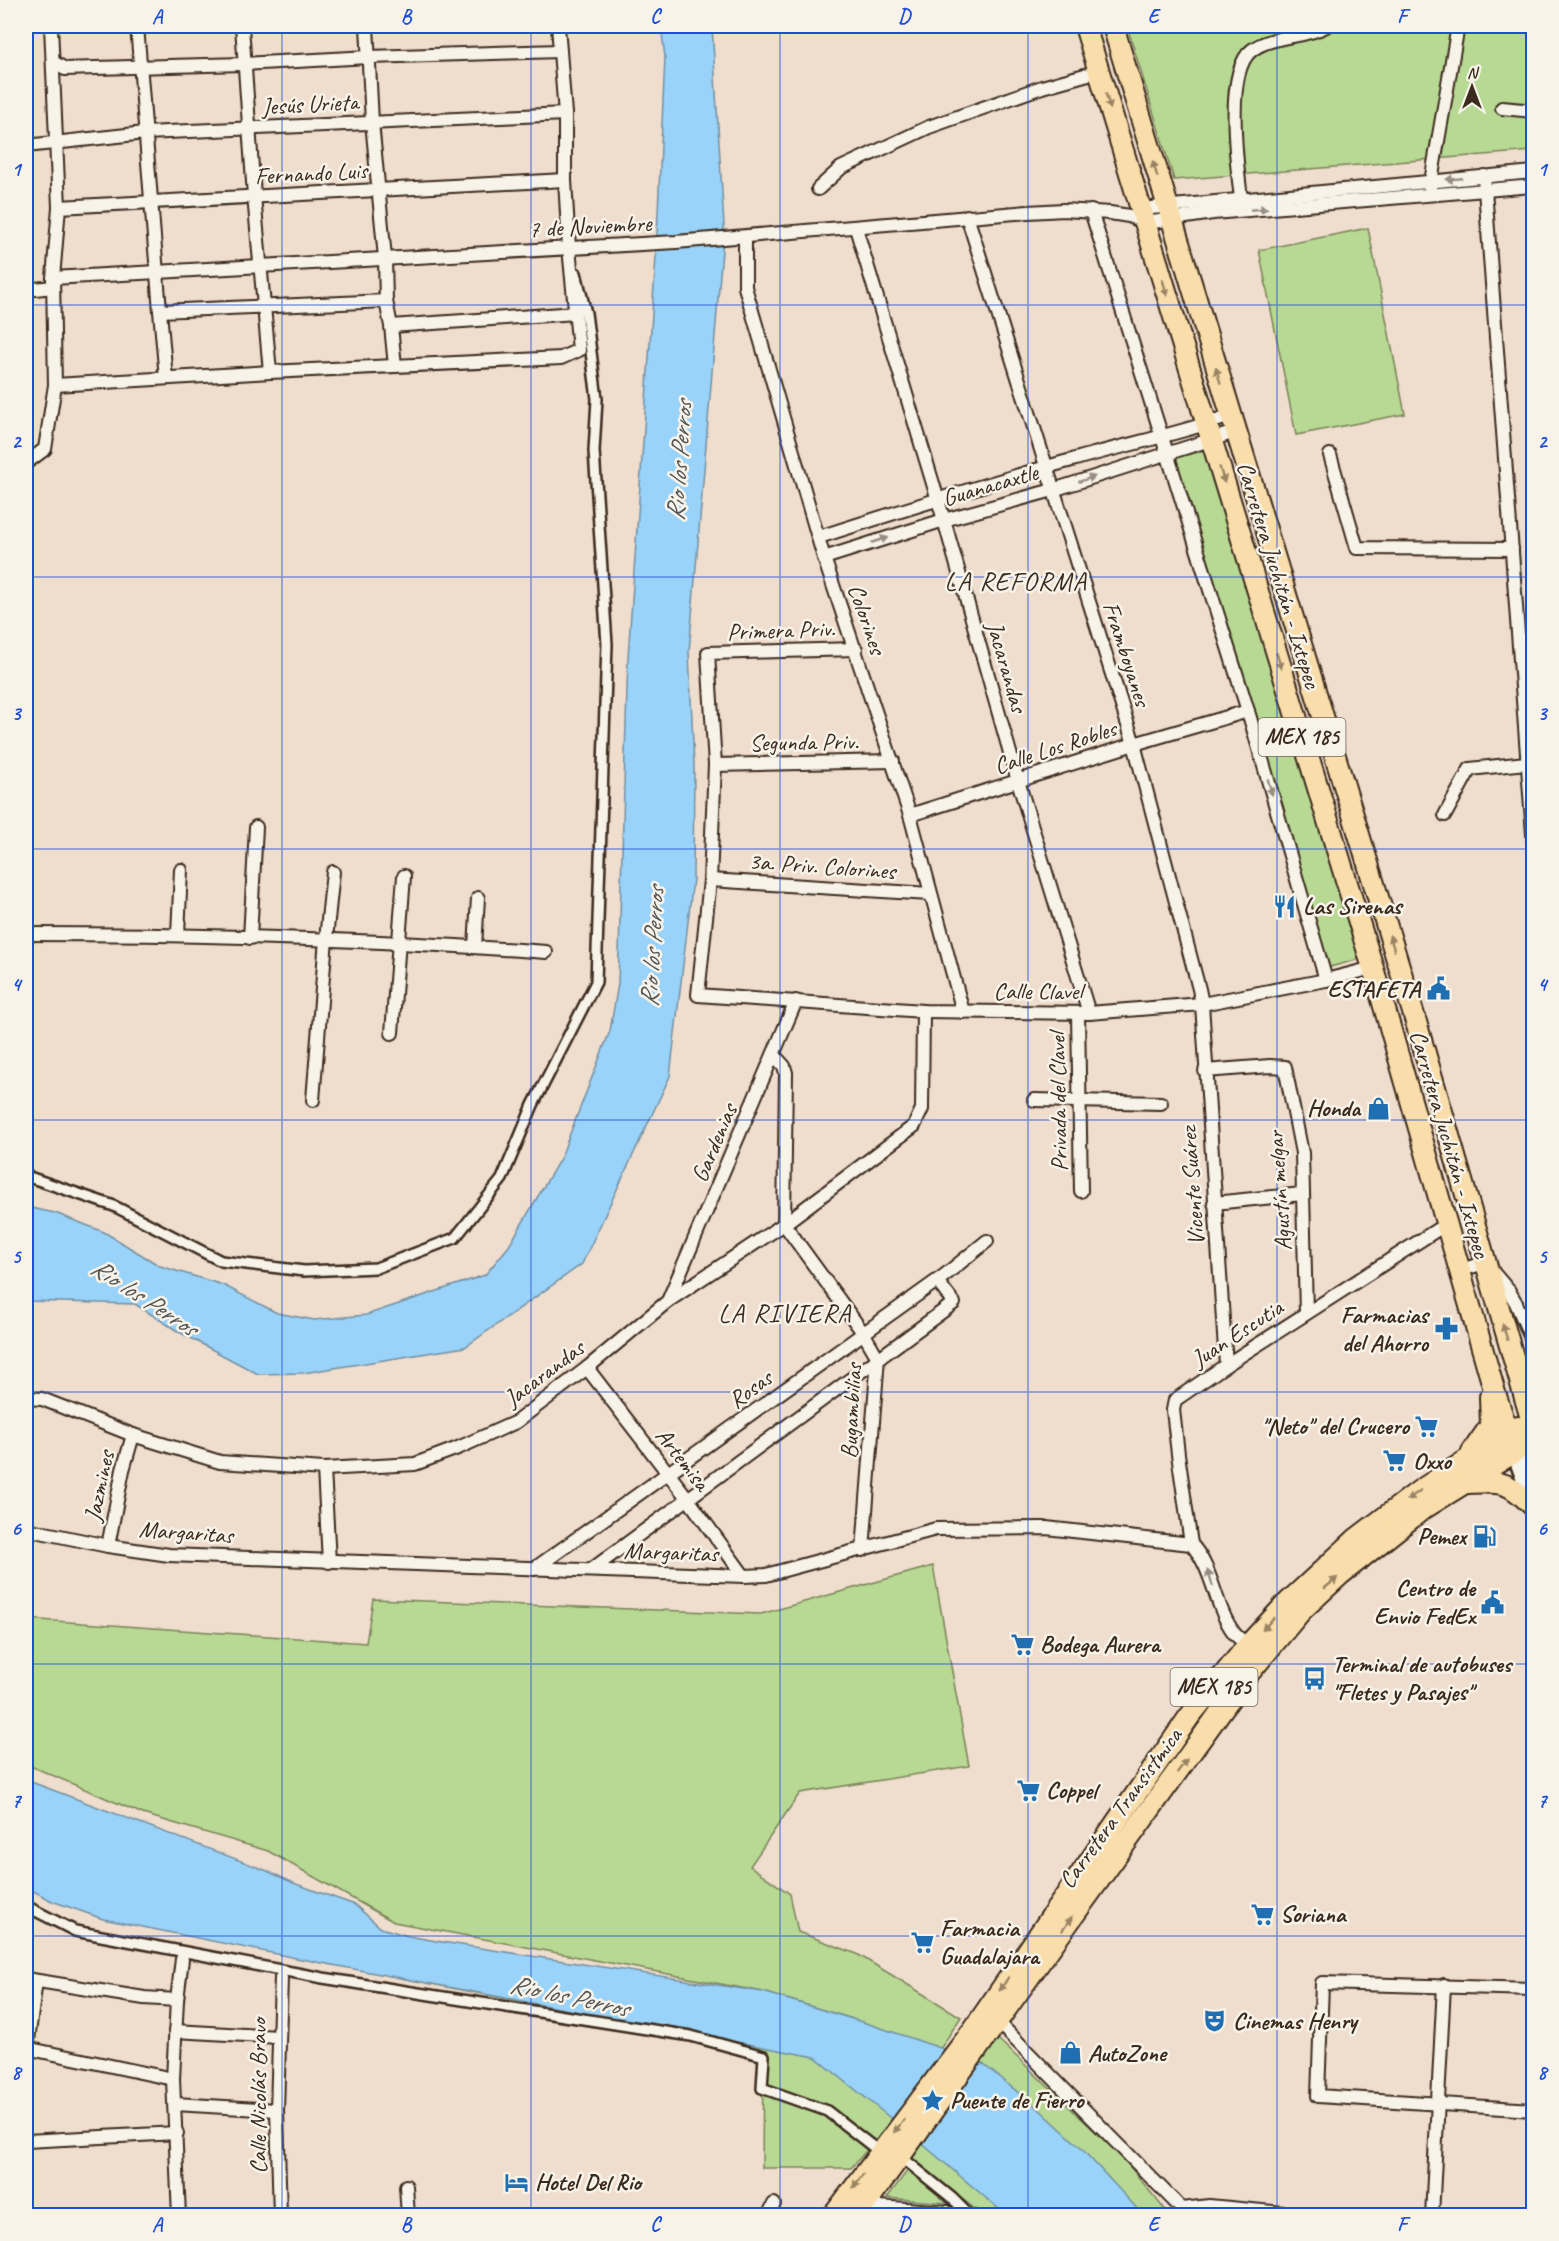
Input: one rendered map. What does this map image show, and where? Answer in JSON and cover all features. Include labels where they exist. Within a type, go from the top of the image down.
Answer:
[{"type":"main road","name":"Carretera Juchitán - Ixtepec","points":[[1085,26],[1138,216],[1209,433],[1373,968],[1488,1370],[1511,1442]]},
{"type":"main road","name":"Carretera Juchitán - Ixtepec","points":[[1113,26],[1419,1034],[1532,1422]]},
{"type":"main road","points":[[1513,1360],[1533,1368]]},
{"type":"main road","points":[[1466,1461],[1491,1425],[1488,1370]]},
{"type":"main road","name":"Carretera Transistmica","points":[[979,2035],[997,2021],[1244,1679],[1301,1611],[1325,1587],[1423,1509],[1464,1483],[1532,1422]]},
{"type":"main road","name":"Carretera Transistmica","points":[[979,2035],[1189,1716],[1248,1645],[1285,1605],[1356,1539],[1419,1491],[1466,1461],[1511,1442],[1533,1440]]},
{"type":"main road","points":[[1464,1483],[1500,1482],[1515,1488],[1533,1506]]},
{"type":"main road","name":"MEX 185","points":[[833,2216],[884,2146],[979,2035]]},
{"type":"main road","name":"MEX 185","points":[[861,2211],[902,2156],[979,2035]]},
{"type":"street","points":[[26,463],[45,449],[55,385],[53,282],[59,207],[58,143],[51,26]]},
{"type":"street","points":[[137,26],[166,378]]},
{"type":"street","points":[[242,26],[270,372]]},
{"type":"street","points":[[367,26],[372,122],[385,258],[386,301],[395,366]]},
{"type":"street","points":[[55,385],[561,358],[579,350],[569,248],[565,180],[565,114],[558,26]]},
{"type":"street","points":[[1240,198],[1234,106],[1235,88],[1242,62],[1252,50],[1267,43],[1326,26]]},
{"type":"street","points":[[1431,195],[1430,181],[1458,26]]},
{"type":"street","points":[[53,62],[65,69],[560,51]]},
{"type":"street","points":[[818,189],[841,168],[929,127],[1042,87],[1099,71]]},
{"type":"street","points":[[1502,108],[1533,111]]},
{"type":"street","name":"Jesús Urieta","points":[[26,146],[145,133],[565,114]]},
{"type":"street","points":[[1212,207],[1240,198],[1533,172]]},
{"type":"street","points":[[1484,176],[1533,848]]},
{"type":"street","name":"Fernando Luis","points":[[59,207],[565,180]]},
{"type":"street","points":[[1212,207],[1431,195],[1533,186]]},
{"type":"street","name":"7 de Noviembre","points":[[26,290],[53,282],[157,272],[676,242],[1028,212],[1091,211],[1138,216],[1212,207]]},
{"type":"street","points":[[1091,211],[1248,711],[1326,980]]},
{"type":"street","name":"Framboyanes","points":[[967,216],[1134,744],[1202,1004]]},
{"type":"street","name":"Jacarandas","points":[[856,228],[944,520],[1083,1013]]},
{"type":"street","name":"Colorines","points":[[748,237],[746,287],[824,558],[910,815],[963,1012]]},
{"type":"street","points":[[26,1176],[114,1206],[221,1261],[304,1271],[376,1268],[455,1239],[502,1179],[533,1106],[596,982],[607,644],[594,451],[597,399],[586,313],[569,248]]},
{"type":"street","points":[[160,311],[386,301]]},
{"type":"street","points":[[391,326],[576,313]]},
{"type":"street","points":[[1209,433],[1233,424]]},
{"type":"street","name":"Guanacaxtle","points":[[819,537],[937,499],[1162,436],[1209,433]]},
{"type":"street","name":"Guanacaxtle","points":[[824,558],[944,520],[1053,490],[1168,452],[1209,433]]},
{"type":"street","points":[[1330,455],[1357,548],[1512,549]]},
{"type":"street","name":"Primera Priv.","points":[[715,765],[708,653],[856,649]]},
{"type":"street","name":"Calle Los Robles","points":[[910,815],[1134,744],[1248,711]]},
{"type":"street","name":"Segunda Priv.","points":[[715,765],[893,762]]},
{"type":"street","points":[[1445,815],[1470,769],[1526,763]]},
{"type":"street","points":[[710,880],[715,765]]},
{"type":"street","points":[[250,938],[256,827]]},
{"type":"street","points":[[178,934],[181,870]]},
{"type":"street","points":[[313,1100],[333,872]]},
{"type":"street","points":[[392,1034],[404,876]]},
{"type":"street","name":"Calle Clavel","points":[[710,880],[698,995],[923,1011],[1083,1013],[1202,1004],[1326,980],[1373,968]]},
{"type":"street","name":"3a. Priv. Colorines","points":[[710,880],[930,894]]},
{"type":"street","points":[[475,947],[478,898]]},
{"type":"street","points":[[26,934],[178,934],[326,939],[546,952]]},
{"type":"street","name":"Gardenias","points":[[668,1301],[775,1056],[796,1001]]},
{"type":"street","name":"Vicente Suárez","points":[[1202,1004],[1226,1365]]},
{"type":"street","name":"Jacarandas","points":[[26,1398],[42,1399],[133,1435],[220,1462],[324,1469],[415,1464],[458,1448],[516,1422],[587,1368],[668,1301],[784,1224],[914,1126],[919,1120],[922,1109],[923,1011]]},
{"type":"street","name":"Privada del Clavel","points":[[1081,1191],[1079,1101],[1083,1013]]},
{"type":"street","points":[[775,1056],[784,1066],[786,1073],[784,1224]]},
{"type":"street","name":"Agustín melgar","points":[[1205,1071],[1284,1067],[1302,1153],[1306,1313]]},
{"type":"street","points":[[1034,1100],[1161,1103]]},
{"type":"street","points":[[1214,1203],[1302,1194]]},
{"type":"street","name":"Bugambilias","points":[[784,1224],[864,1334],[878,1358],[863,1550]]},
{"type":"street","name":"Juan Escutia","points":[[1191,1544],[1173,1406],[1177,1398],[1446,1224]]},
{"type":"street","name":"Rosas","points":[[534,1569],[938,1281],[987,1241]]},
{"type":"street","points":[[1460,1270],[1485,1263],[1509,1291],[1533,1345]]},
{"type":"street","points":[[591,1570],[954,1303],[938,1281]]},
{"type":"street","name":"Artemisa","points":[[587,1368],[744,1576]]},
{"type":"street","name":"Jazmines","points":[[108,1546],[123,1470],[133,1435]]},
{"type":"street","points":[[1511,1442],[1533,1506]]},
{"type":"street","points":[[324,1469],[328,1562]]},
{"type":"street","name":"Margaritas","points":[[26,1529],[108,1546],[169,1555],[744,1576],[766,1575],[936,1529],[1046,1528],[1191,1544]]},
{"type":"street","points":[[1191,1544],[1202,1556],[1219,1604],[1234,1634],[1248,1645]]},
{"type":"street","points":[[26,1906],[75,1931],[323,1978],[692,2036],[764,2056],[762,2088],[827,2111],[872,2146],[902,2156],[970,2216]]},
{"type":"street","points":[[179,2216],[173,2079],[177,2000],[182,1959]]},
{"type":"street","name":"Calle Nicolás Bravo","points":[[279,2216],[277,2110],[281,1978]]},
{"type":"street","points":[[173,2079],[26,2048],[31,1980],[144,1998],[177,2000]]},
{"type":"street","points":[[1533,1989],[1322,1983],[1318,2096],[1533,2110]]},
{"type":"street","points":[[1432,2216],[1444,1985]]},
{"type":"street","points":[[997,2021],[1185,2212],[1209,2206],[1316,2216]]},
{"type":"street","points":[[176,2031],[279,2037]]},
{"type":"street","points":[[175,2104],[277,2110]]},
{"type":"street","points":[[26,2141],[177,2133]]},
{"type":"street","points":[[406,2186],[408,2216]]},
{"type":"street","points":[[768,2216],[774,2204]]},
{"type":"street","points":[[861,2211],[948,2212],[953,2216]]},
{"type":"green space","points":[[1127,26],[1533,26],[1533,151],[1174,180]]},
{"type":"green space","points":[[1368,228],[1405,414],[1296,435],[1259,250]]},
{"type":"green space","points":[[1206,451],[1364,958],[1326,968],[1175,457]]},
{"type":"green space","points":[[933,1566],[969,1766],[800,1793],[750,1866],[790,1894],[798,1932],[857,1954],[961,2017],[940,2049],[978,2062],[998,2039],[1123,2158],[1169,2215],[983,2215],[880,2135],[851,2168],[762,2168],[763,2057],[691,2036],[357,1969],[853,2019],[763,1992],[394,1922],[268,1851],[143,1814],[26,1764],[26,1619],[366,1643],[373,1599],[761,1614]]},
{"type":"green space","points":[[911,2166],[952,2198],[948,2203],[887,2198]]},
{"type":"water","name":"Rio los Perros","points":[[661,26],[712,26],[724,226],[689,652],[694,766],[693,879],[670,1076],[582,1264],[465,1347],[303,1373],[258,1374],[179,1332],[135,1304],[26,1301],[26,1207],[55,1213],[104,1232],[160,1266],[223,1285],[277,1313],[314,1320],[366,1315],[485,1275],[509,1246],[561,1157],[610,1031],[618,984],[628,657],[656,257],[665,57]]},
{"type":"water","name":"Rio los Perros","points":[[26,1780],[355,1905],[381,1928],[408,1936],[763,1992],[979,2061],[1040,2110],[1079,2146],[1143,2215],[1006,2215],[815,2057],[103,1919],[52,1901],[26,1887]]},
{"type":"place","name":"Las Sirenas","points":[[1285,906]]},
{"type":"place","name":"ESTAFETA","points":[[1438,989]]},
{"type":"place","name":"Honda","points":[[1378,1108]]},
{"type":"place","name":"Farmacias del Ahorro","points":[[1446,1329]]},
{"type":"place","name":"\"Neto\" del Crucero","points":[[1427,1426]]},
{"type":"place","name":"Oxxo","points":[[1395,1461]]},
{"type":"place","name":"Pemex","points":[[1484,1536]]},
{"type":"place","name":"Centro de Envio FedEx","points":[[1493,1602]]},
{"type":"place","name":"Bodega Aurera","points":[[1022,1644]]},
{"type":"place","name":"Terminal de autobuses \"Fletes y Pasajes\"","points":[[1314,1678]]},
{"type":"place","name":"Coppel","points":[[1028,1790]]},
{"type":"place","name":"Soriana","points":[[1262,1914]]},
{"type":"place","name":"Farmacia Guadalajara","points":[[922,1942]]},
{"type":"place","name":"Cinemas Henry","points":[[1215,2021]]},
{"type":"place","name":"AutoZone","points":[[1070,2053]]},
{"type":"place","name":"Puente de Fierro","points":[[932,2100]]},
{"type":"place","name":"Hotel Del Rio","points":[[517,2182]]},
{"type":"district","name":"LA REFORMA","points":[[1016,581]]},
{"type":"district","name":"LA RIVIERA","points":[[785,1313]]}]
